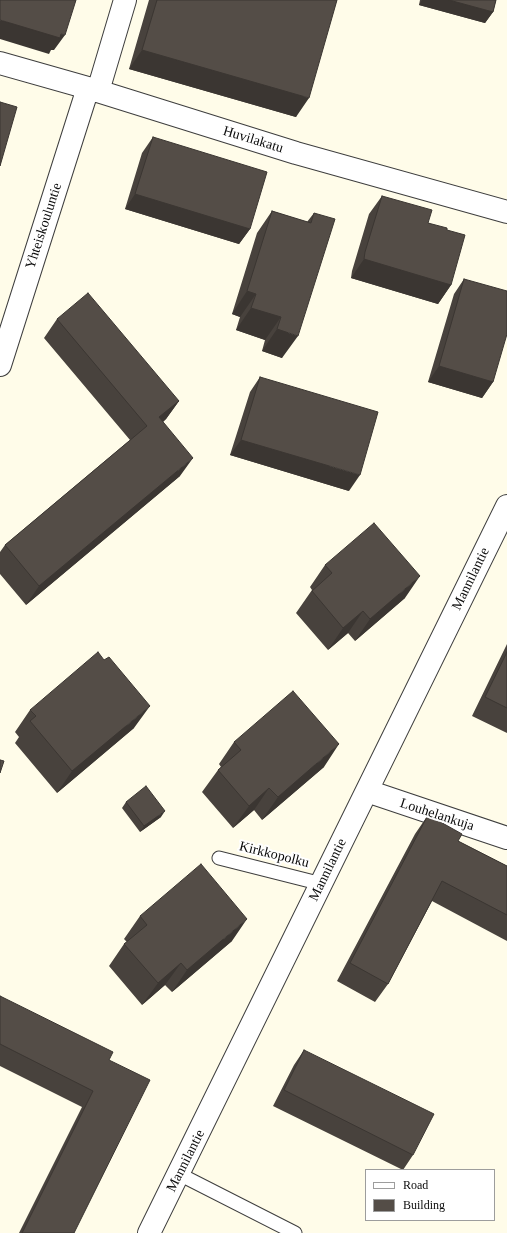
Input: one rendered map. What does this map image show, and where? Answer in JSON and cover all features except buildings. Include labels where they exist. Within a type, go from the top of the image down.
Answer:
[{"type":"street","name":"Yhteiskouluntie","points":[[0,365],[124,0]]},
{"type":"street","name":"Huvilakatu","points":[[0,63],[93,89],[296,153],[507,212]]},
{"type":"street","name":"Mannilantie","points":[[149,1233],[367,791],[502,527],[507,506]]},
{"type":"street","name":"Louhelankuja","points":[[367,791],[507,838]]},
{"type":"lane","name":"Kirkkopolku","points":[[219,858],[322,884]]},
{"type":"lane","points":[[179,1174],[295,1233]]}]
